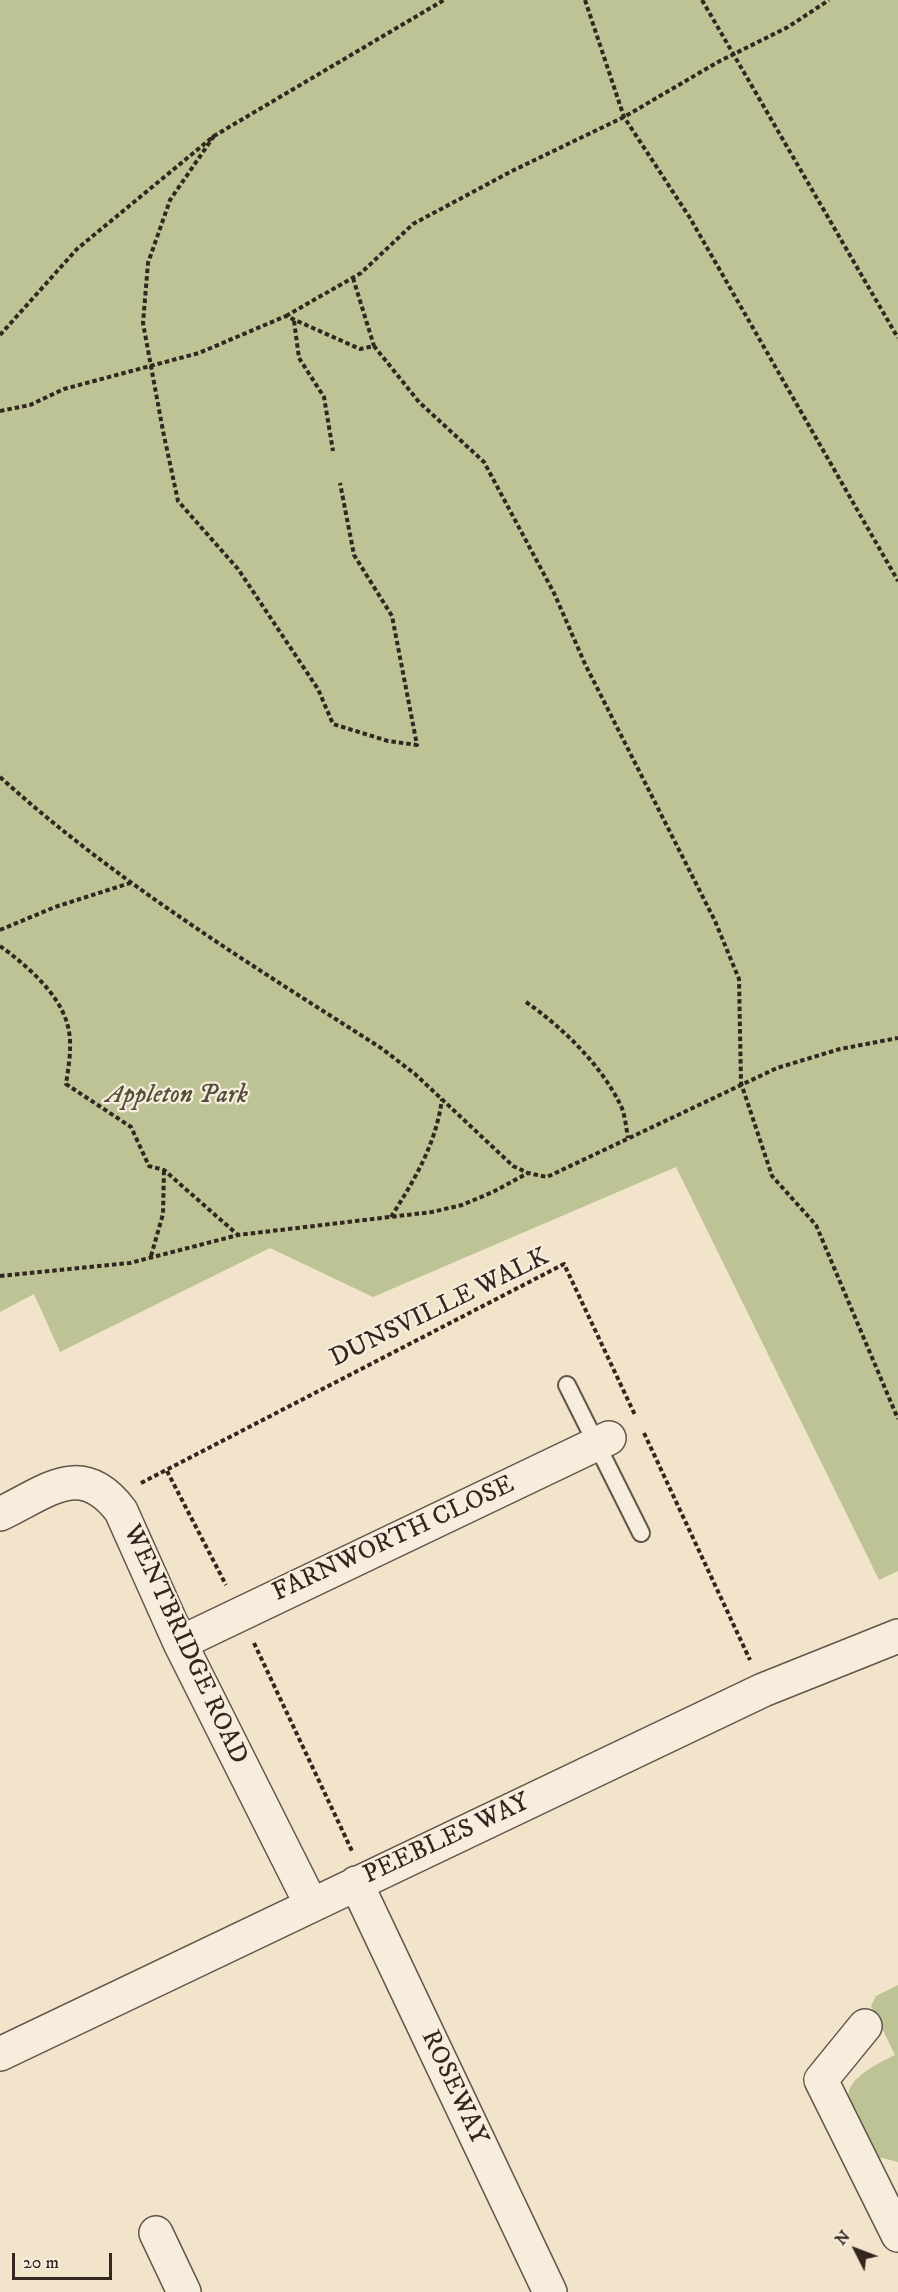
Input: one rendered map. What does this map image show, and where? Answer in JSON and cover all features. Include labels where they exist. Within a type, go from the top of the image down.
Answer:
[{"type":"street","name":"FARNWORTH CLOSE","points":[[180,1643],[240,1612],[603,1441]]},
{"type":"street","name":"WENTBRIDGE ROAD","points":[[0,1514],[67,1482],[82,1482],[98,1487],[110,1497],[121,1511],[180,1643],[311,1905]]},
{"type":"street","name":"PEEBLES WAY","points":[[0,2054],[764,1690],[898,1636]]},
{"type":"street","name":"ROSEWAY","points":[[360,1881],[550,2292]]},
{"type":"street","points":[[865,2026],[821,2080],[898,2234]]},
{"type":"street","points":[[156,2233],[184,2292]]},
{"type":"lane","points":[[567,1386],[603,1441],[641,1533]]},
{"type":"path","points":[[0,334],[77,249],[214,136],[444,0]]},
{"type":"path","points":[[585,0],[624,117],[690,218],[898,581]]},
{"type":"path","points":[[702,0],[898,338]]},
{"type":"path","points":[[0,411],[30,405],[64,389],[199,353],[286,316],[361,273],[412,224],[512,171],[624,117],[733,55],[788,27],[828,0]]},
{"type":"path","points":[[214,136],[170,200],[148,263],[143,322],[178,501],[238,569],[318,689],[333,724],[388,741],[417,746],[392,616],[354,555],[340,483]]},
{"type":"path","points":[[353,278],[374,346],[419,402],[484,462],[554,593],[590,675],[715,921],[739,979],[741,1083],[772,1176],[816,1225],[898,1419]]},
{"type":"path","points":[[286,316],[360,349],[374,346]]},
{"type":"path","points":[[294,320],[299,358],[324,397],[333,451]]},
{"type":"path","points":[[0,777],[74,840],[130,883],[381,1048],[442,1099],[513,1166],[528,1173],[547,1177],[741,1083],[777,1068],[840,1049],[898,1038]]},
{"type":"path","points":[[0,930],[55,907],[130,883]]},
{"type":"path","points":[[0,946],[41,979],[67,1022],[70,1054],[66,1084],[131,1127],[149,1166],[164,1170],[238,1235]]},
{"type":"path","points":[[526,1002],[554,1022],[583,1052],[620,1103],[628,1138]]},
{"type":"path","points":[[391,1217],[429,1153],[439,1124],[442,1099]]},
{"type":"path","points":[[151,1257],[164,1214],[164,1170]]},
{"type":"path","points":[[0,1276],[100,1267],[238,1235],[432,1212],[462,1205],[493,1192],[528,1173]]},
{"type":"path","name":"DUNSVILLE WALK","points":[[110,1497],[167,1471],[564,1264],[764,1690]]},
{"type":"path","points":[[167,1471],[240,1612],[360,1881]]},
{"type":"green space","name":"Appleton Park","points":[[0,0],[898,0],[898,1571],[879,1580],[676,1167],[373,1297],[270,1248],[60,1352],[34,1294],[0,1312]]},
{"type":"green space","points":[[898,1985],[898,2162],[870,2155],[849,2106],[848,2095],[852,2085],[860,2076],[895,2055],[871,2006],[876,1996]]}]
